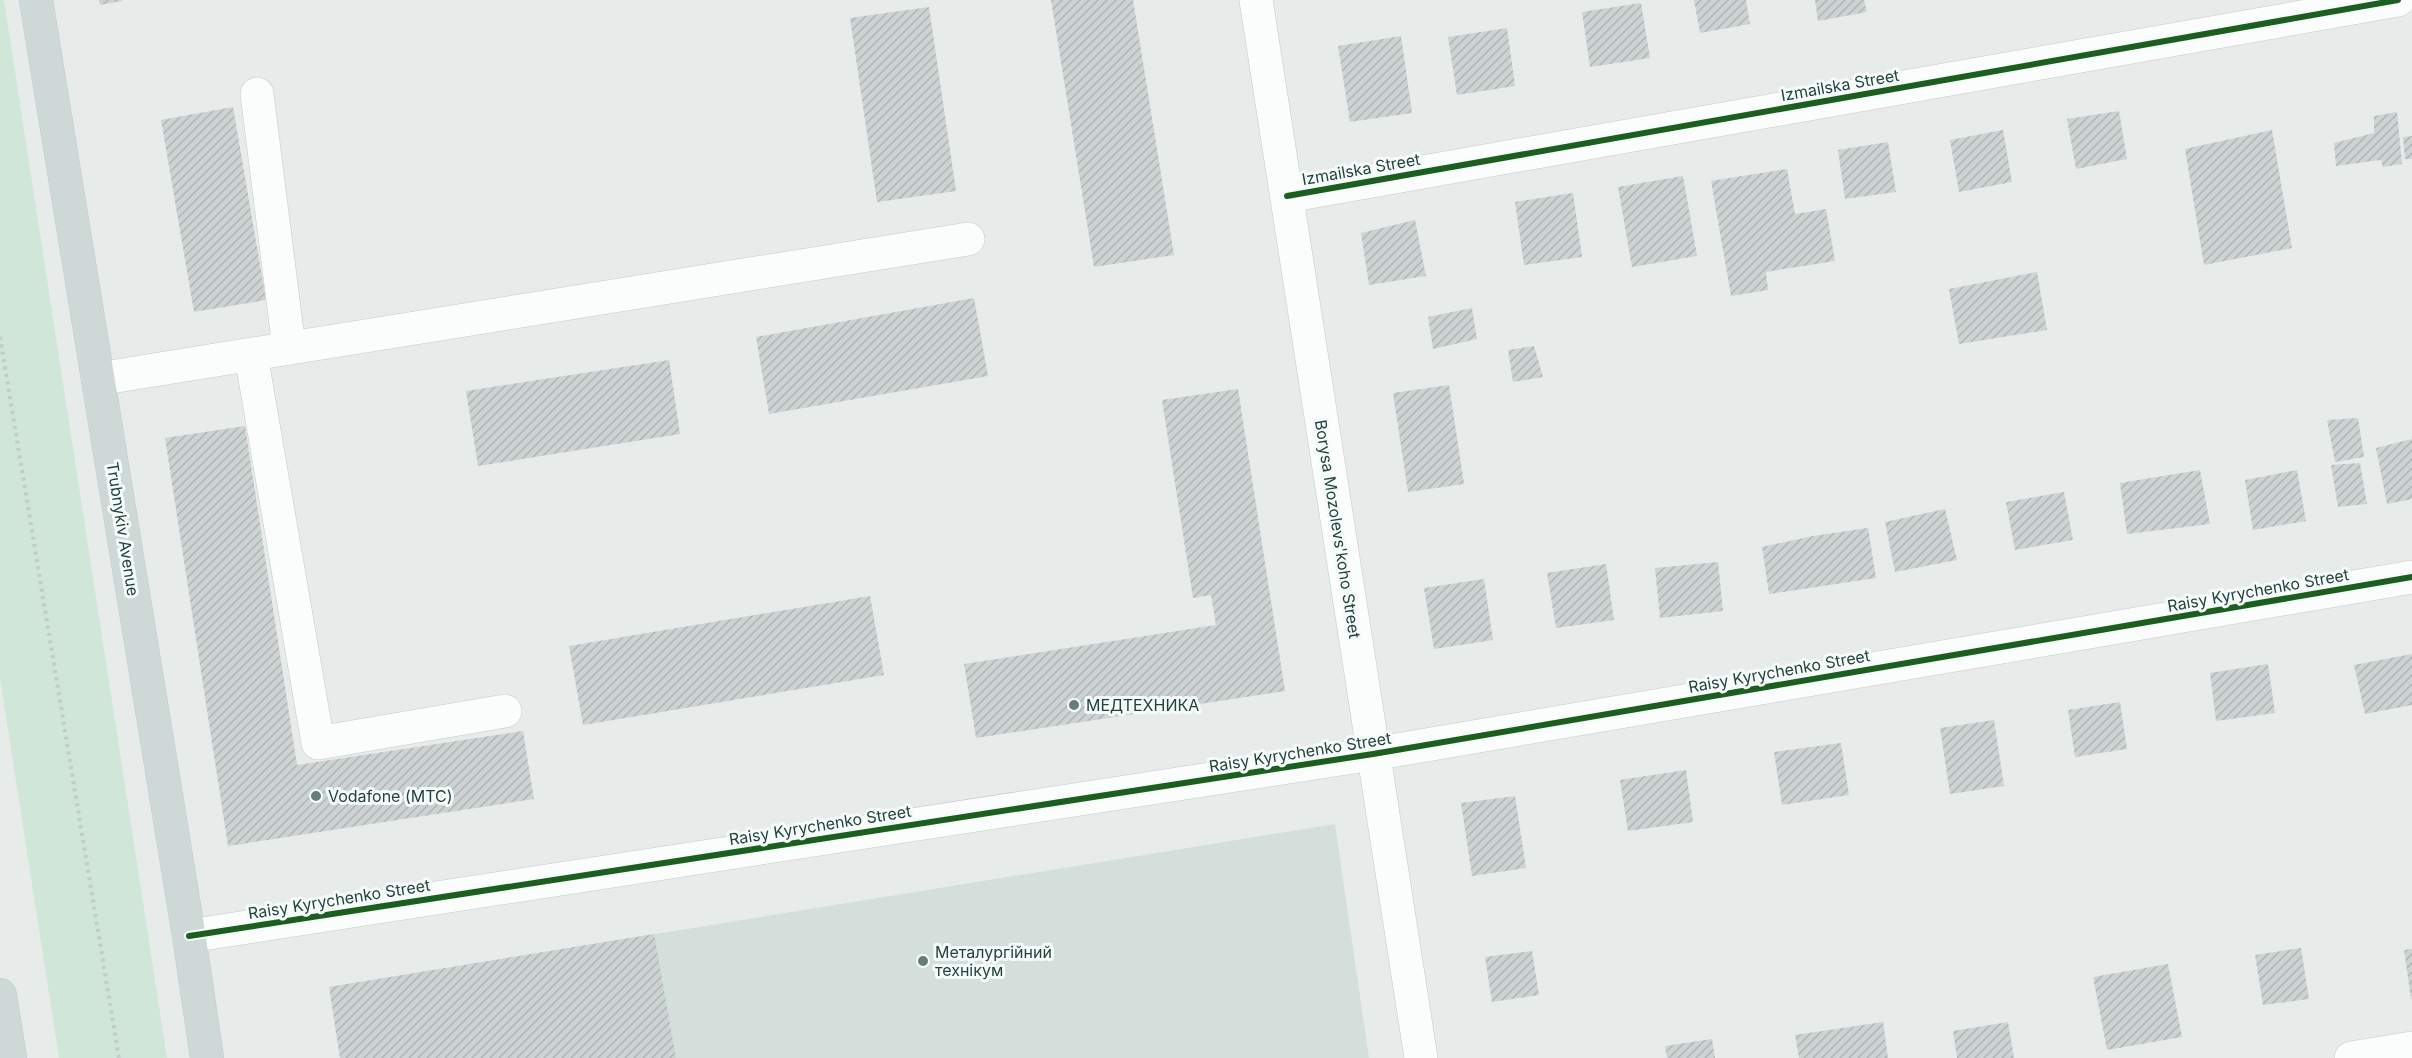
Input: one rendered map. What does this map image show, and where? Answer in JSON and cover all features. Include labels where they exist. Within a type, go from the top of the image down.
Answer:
[{"type":"main road","name":"Trubnykiv Avenue","points":[[36,0],[207,1058]]},
{"type":"main road","points":[[0,995],[10,1058]]},
{"type":"street","name":"Borysa Mozolevs'koho Street","points":[[1256,0],[1421,1058]]},
{"type":"street","name":"Izmailska Street","points":[[1287,196],[2398,0]]},
{"type":"street","points":[[257,93],[289,348]]},
{"type":"street","points":[[98,379],[968,238]]},
{"type":"street","points":[[251,355],[318,743],[505,711]]},
{"type":"street","name":"Raisy Kyrychenko Street","points":[[189,936],[1373,754],[2412,578]]},
{"type":"street","points":[[2351,1058],[2412,1048]]},
{"type":"path","points":[[0,337],[119,1058]]},
{"type":"shaded area","name":"Металургійний технікум","points":[[1335,824],[1369,1058],[340,1058],[329,987]]},
{"type":"green space","points":[[0,0],[4,0],[167,1058],[59,1058],[0,678]]},
{"type":"building","points":[[99,0],[122,0],[122,1],[100,5]]},
{"type":"building","points":[[1051,0],[1133,0],[1174,255],[1094,267]]},
{"type":"building","points":[[1694,0],[1746,0],[1750,24],[1700,33]]},
{"type":"building","points":[[1815,0],[1864,0],[1867,12],[1818,21]]},
{"type":"building","points":[[1641,3],[1650,58],[1590,67],[1582,12]]},
{"type":"building","points":[[929,7],[956,191],[877,202],[850,18]]},
{"type":"building","points":[[1507,28],[1515,86],[1457,95],[1448,37]]},
{"type":"building","points":[[1401,36],[1412,113],[1350,122],[1338,46]]},
{"type":"building","points":[[233,107],[266,300],[194,312],[161,120]]},
{"type":"building","points":[[2119,111],[2127,159],[2076,169],[2067,119]]},
{"type":"building","points":[[2397,112],[2402,164],[2383,167],[2381,160],[2336,166],[2334,143],[2374,133],[2374,116]]},
{"type":"building","points":[[2003,130],[2012,182],[1959,192],[1950,140]]},
{"type":"building","points":[[2272,130],[2292,248],[2204,265],[2185,149]]},
{"type":"building","points":[[2412,136],[2412,159],[2405,159],[2403,137]]},
{"type":"building","points":[[1888,142],[1896,192],[1845,199],[1838,150]]},
{"type":"building","points":[[1787,169],[1795,214],[1826,209],[1835,261],[1766,272],[1768,290],[1731,296],[1711,181]]},
{"type":"building","points":[[1683,176],[1697,256],[1632,267],[1618,187]]},
{"type":"building","points":[[1573,193],[1582,257],[1524,265],[1515,202]]},
{"type":"building","points":[[1415,220],[1426,276],[1369,285],[1361,233]]},
{"type":"building","points":[[2037,272],[2047,330],[1959,344],[1949,289]]},
{"type":"building","points":[[974,298],[988,376],[769,414],[756,337]]},
{"type":"building","points":[[1472,308],[1477,339],[1433,349],[1428,317]]},
{"type":"building","points":[[1534,346],[1543,377],[1513,382],[1508,350]]},
{"type":"building","points":[[669,360],[680,434],[478,466],[466,391]]},
{"type":"building","points":[[1449,385],[1464,484],[1408,492],[1393,393]]},
{"type":"building","points":[[1238,389],[1285,691],[976,738],[964,664],[1216,625],[1211,595],[1193,598],[1162,400]]},
{"type":"building","points":[[2358,418],[2364,457],[2335,462],[2327,420]]},
{"type":"building","points":[[245,426],[297,765],[523,731],[534,799],[228,846],[165,438]]},
{"type":"building","points":[[2412,439],[2412,499],[2387,504],[2376,448]]},
{"type":"building","points":[[2360,463],[2367,504],[2338,507],[2331,465]]},
{"type":"building","points":[[2200,470],[2210,524],[2127,534],[2120,483]]},
{"type":"building","points":[[2297,470],[2306,521],[2253,530],[2245,480]]},
{"type":"building","points":[[2064,492],[2073,540],[2015,550],[2006,502]]},
{"type":"building","points":[[1945,509],[1957,560],[1895,572],[1885,522]]},
{"type":"building","points":[[1868,528],[1876,578],[1769,594],[1762,547],[1813,536]]},
{"type":"building","points":[[1718,562],[1723,611],[1660,618],[1655,568]]},
{"type":"building","points":[[1606,564],[1614,620],[1556,628],[1547,573]]},
{"type":"building","points":[[1484,579],[1493,640],[1434,649],[1424,588]]},
{"type":"building","points":[[870,596],[884,675],[583,725],[569,646]]},
{"type":"building","points":[[2412,654],[2412,705],[2365,714],[2354,665]]},
{"type":"building","points":[[2268,664],[2275,713],[2216,721],[2210,673]]},
{"type":"building","points":[[2120,702],[2127,749],[2075,757],[2068,710]]},
{"type":"building","points":[[1994,720],[2004,786],[1950,794],[1940,728]]},
{"type":"building","points":[[1841,743],[1849,795],[1782,805],[1774,752]]},
{"type":"building","points":[[1686,770],[1693,822],[1628,831],[1620,780]]},
{"type":"building","points":[[1515,796],[1526,868],[1472,876],[1461,803]]},
{"type":"building","points":[[654,934],[676,1058],[340,1058],[329,987]]},
{"type":"building","points":[[2301,948],[2309,999],[2263,1005],[2255,955]]},
{"type":"building","points":[[2412,949],[2412,998],[2411,999],[2404,950]]},
{"type":"building","points":[[1532,951],[1539,995],[1492,1002],[1485,957]]},
{"type":"building","points":[[2168,964],[2182,1037],[2107,1050],[2093,977]]},
{"type":"building","points":[[1883,1022],[1888,1058],[1799,1058],[1795,1035]]},
{"type":"building","points":[[2008,1022],[2014,1058],[1957,1058],[1953,1031]]},
{"type":"building","points":[[1712,1039],[1715,1058],[1667,1058],[1665,1046]]},
{"type":"cycle path","points":[[1287,196],[2398,0]]},
{"type":"cycle path","points":[[189,936],[1373,754],[2412,577]]},
{"type":"place","name":"МЕДТЕХНИКА","points":[[1074,705]]},
{"type":"place","name":"Vodafone (МТС)","points":[[316,796]]},
{"type":"place","name":"Металургійний технікум","points":[[923,961]]}]
